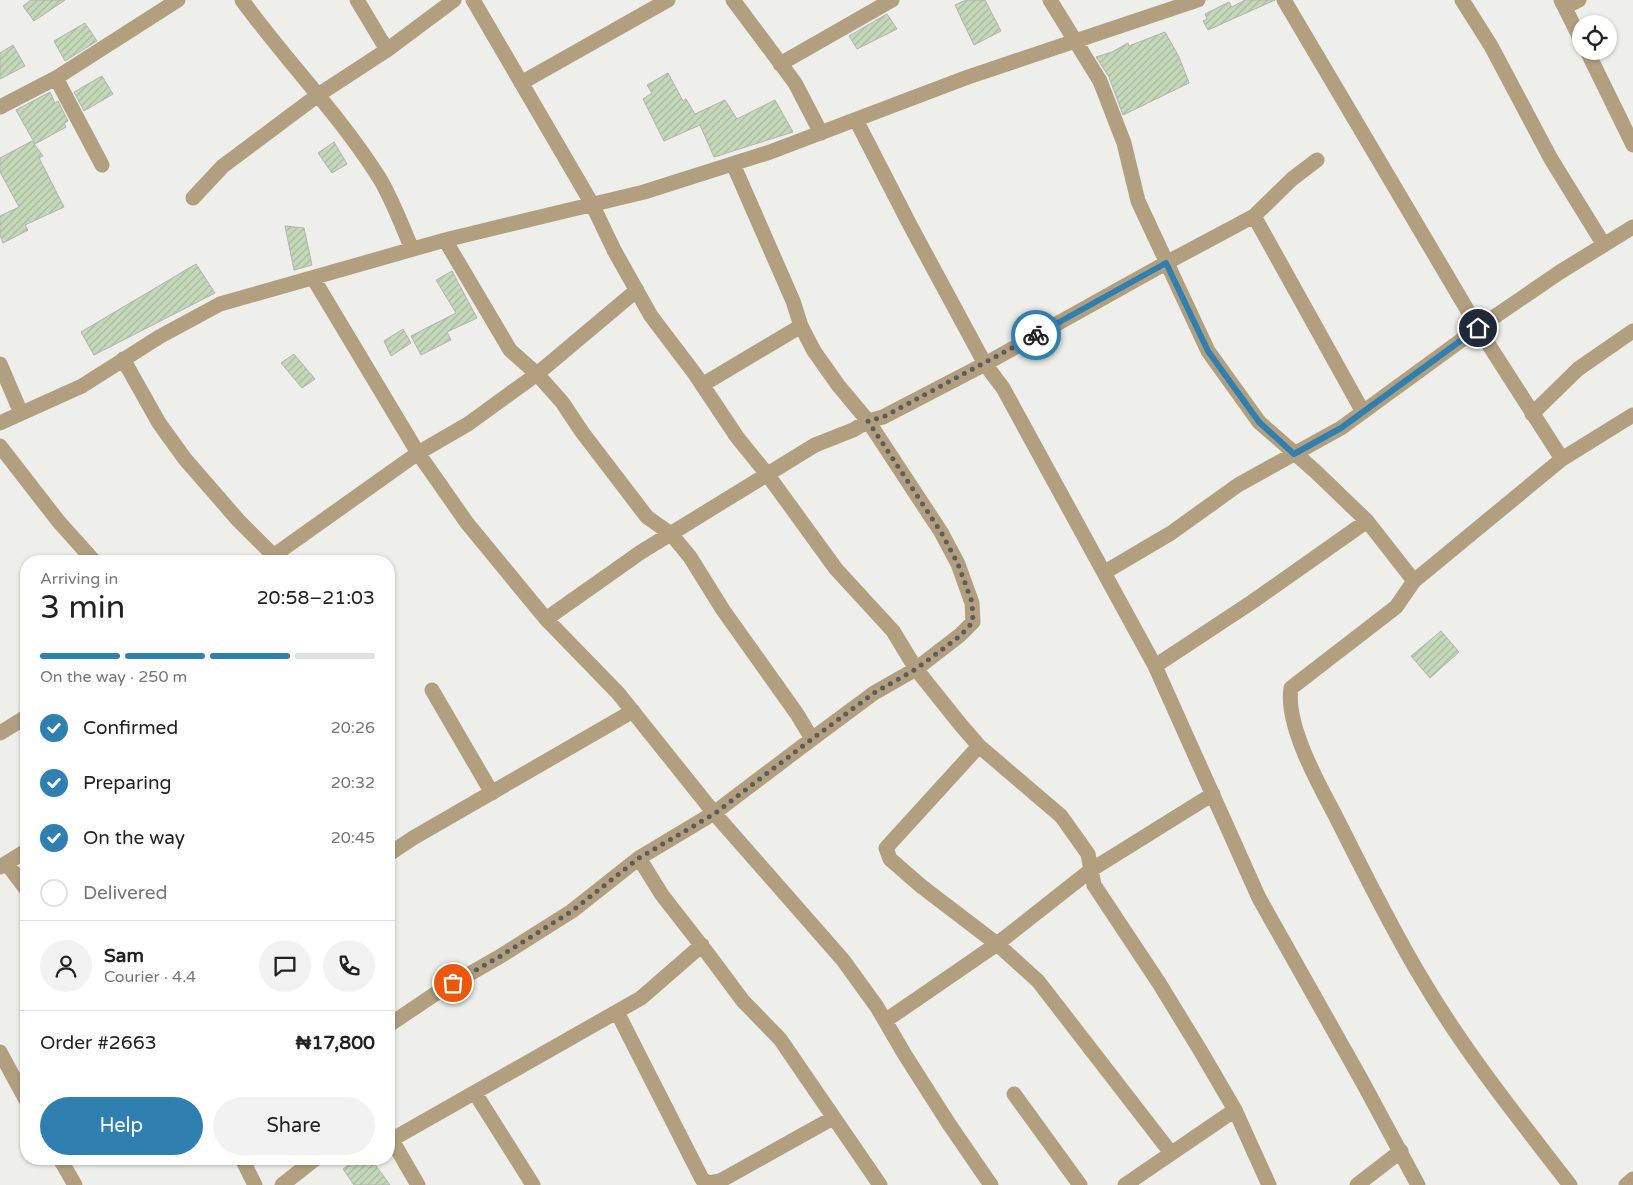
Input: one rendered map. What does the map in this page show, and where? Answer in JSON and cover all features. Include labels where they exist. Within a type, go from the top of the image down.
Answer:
[{"type":"street","points":[[0,107],[56,78],[178,0]]},
{"type":"street","points":[[242,0],[258,23],[346,131],[381,181],[412,250]]},
{"type":"street","points":[[357,0],[387,50]]},
{"type":"street","points":[[193,198],[222,166],[318,95],[387,50],[454,0]]},
{"type":"street","points":[[473,0],[592,204],[614,250],[651,316],[702,385],[736,438],[767,474],[836,570],[893,631],[916,669],[960,724],[979,746],[1061,816],[1088,854],[1094,886],[1159,983],[1234,1110],[1269,1185]]},
{"type":"street","points":[[521,82],[668,0]]},
{"type":"street","points":[[732,0],[795,83],[821,133]]},
{"type":"street","points":[[780,64],[892,0]]},
{"type":"street","points":[[1050,0],[1100,80],[1124,143],[1138,201],[1208,351],[1259,422],[1315,471],[1367,521],[1414,581]]},
{"type":"street","points":[[0,423],[82,386],[159,337],[220,304],[445,240],[644,192],[733,164],[968,77],[1198,0]]},
{"type":"street","points":[[1284,0],[1478,328],[1562,459]]},
{"type":"street","points":[[1462,0],[1491,46],[1551,159],[1604,245]]},
{"type":"street","points":[[1572,22],[1563,4],[1579,0]]},
{"type":"street","points":[[1591,60],[1633,145]]},
{"type":"street","points":[[56,78],[102,164]]},
{"type":"street","points":[[856,120],[985,364],[1003,388],[1155,666],[1259,898],[1401,1151],[1418,1185]]},
{"type":"street","points":[[546,619],[642,552],[815,445],[853,430],[868,421],[883,417],[985,364],[1254,216],[1292,179],[1317,160]]},
{"type":"street","points":[[395,1021],[438,992],[499,957],[572,911],[639,858],[714,814],[874,693],[916,669],[960,636],[973,622],[972,602],[958,564],[941,532],[868,421],[814,351],[801,326],[793,301],[733,164]]},
{"type":"street","points":[[1254,216],[1363,412]]},
{"type":"street","points":[[1105,572],[1172,533],[1238,485],[1341,428],[1478,328],[1560,272],[1633,227]]},
{"type":"street","points":[[445,240],[510,350],[537,374],[562,402],[582,432],[647,516],[671,534],[690,558],[797,714],[812,739]]},
{"type":"street","points":[[313,278],[418,453],[467,522],[546,619],[618,693],[714,814],[843,960],[885,1021],[949,1124],[991,1185]]},
{"type":"street","points":[[280,555],[418,453],[468,424],[537,374],[637,290]]},
{"type":"street","points":[[702,385],[801,326]]},
{"type":"street","points":[[1532,414],[1578,370],[1633,331]]},
{"type":"street","points":[[123,360],[159,423],[185,459],[269,555]]},
{"type":"street","points":[[0,364],[21,413]]},
{"type":"street","points":[[1570,1185],[1496,1090],[1423,980],[1384,912],[1322,791],[1295,729],[1289,699],[1291,688],[1396,607],[1414,581],[1562,459],[1633,415]]},
{"type":"street","points":[[0,446],[59,522],[89,555]]},
{"type":"street","points":[[1155,666],[1252,602],[1367,521]]},
{"type":"street","points":[[432,690],[492,794]]},
{"type":"street","points":[[395,850],[632,711]]},
{"type":"street","points":[[0,733],[20,721]]},
{"type":"street","points":[[979,746],[886,848],[890,859],[921,886],[997,944],[1038,981],[1171,1153]]},
{"type":"street","points":[[885,1021],[997,944],[1091,870],[1213,794]]},
{"type":"street","points":[[20,855],[3,865],[20,883]]},
{"type":"street","points":[[639,858],[662,895],[743,1001],[780,1039],[880,1185]]},
{"type":"street","points":[[395,1135],[475,1093],[642,998],[702,945]]},
{"type":"street","points":[[617,1012],[702,1179],[708,1183],[720,1181],[834,1118]]},
{"type":"street","points":[[0,1052],[20,1089]]},
{"type":"street","points":[[475,1093],[534,1185]]},
{"type":"street","points":[[1014,1094],[1080,1185]]},
{"type":"street","points":[[1133,1183],[1171,1153],[1234,1110]]},
{"type":"street","points":[[395,1146],[418,1185]]},
{"type":"street","points":[[1356,1185],[1401,1151]]},
{"type":"street","points":[[63,1165],[75,1185]]},
{"type":"street","points":[[245,1165],[255,1185]]},
{"type":"street","points":[[282,1185],[307,1165]]},
{"type":"street","points":[[1626,1185],[1633,1179]]},
{"type":"building","points":[[31,0],[65,0],[34,21],[23,6]]},
{"type":"building","points":[[966,0],[985,0],[1001,31],[974,45],[955,5]]},
{"type":"building","points":[[1245,0],[1275,0],[1208,30],[1203,21],[1207,19],[1205,14],[1229,2],[1232,7]]},
{"type":"building","points":[[887,14],[897,29],[857,49],[849,36]]},
{"type":"building","points":[[85,23],[97,41],[65,61],[54,41]]},
{"type":"building","points":[[1165,32],[1179,57],[1189,83],[1123,115],[1109,77],[1096,57],[1112,52],[1128,43],[1129,46]]},
{"type":"building","points":[[13,45],[25,66],[0,79],[0,53]]},
{"type":"building","points":[[668,73],[683,101],[686,99],[695,114],[725,100],[737,119],[775,100],[793,132],[714,157],[700,125],[664,141],[643,99],[652,93],[647,85]]},
{"type":"building","points":[[102,76],[113,94],[84,111],[74,92]]},
{"type":"building","points":[[50,92],[55,103],[58,101],[68,121],[64,123],[66,127],[35,144],[16,110]]},
{"type":"building","points":[[32,141],[43,156],[39,158],[64,207],[25,225],[28,230],[3,243],[0,235],[0,216],[19,207],[0,172],[0,158]]},
{"type":"building","points":[[334,142],[347,164],[332,173],[318,153]]},
{"type":"building","points":[[285,226],[304,228],[312,265],[294,270]]},
{"type":"building","points":[[196,264],[215,293],[94,355],[81,332]]},
{"type":"building","points":[[452,271],[477,318],[447,332],[451,340],[421,355],[411,336],[456,313],[436,280]]},
{"type":"building","points":[[403,329],[411,343],[391,356],[384,341]]},
{"type":"building","points":[[294,354],[315,379],[302,388],[281,363]]},
{"type":"building","points":[[1441,631],[1459,652],[1430,678],[1411,656]]},
{"type":"building","points":[[349,1165],[375,1165],[390,1185],[354,1185],[343,1169]]},
{"type":"way so far","points":[[453,983],[499,957],[572,911],[639,858],[714,814],[874,693],[916,669],[960,636],[973,622],[972,602],[958,564],[941,532],[868,421],[883,417],[1036,335]]},
{"type":"route","points":[[1036,335],[1166,263],[1208,351],[1259,422],[1294,454],[1341,428],[1478,328]]}]
